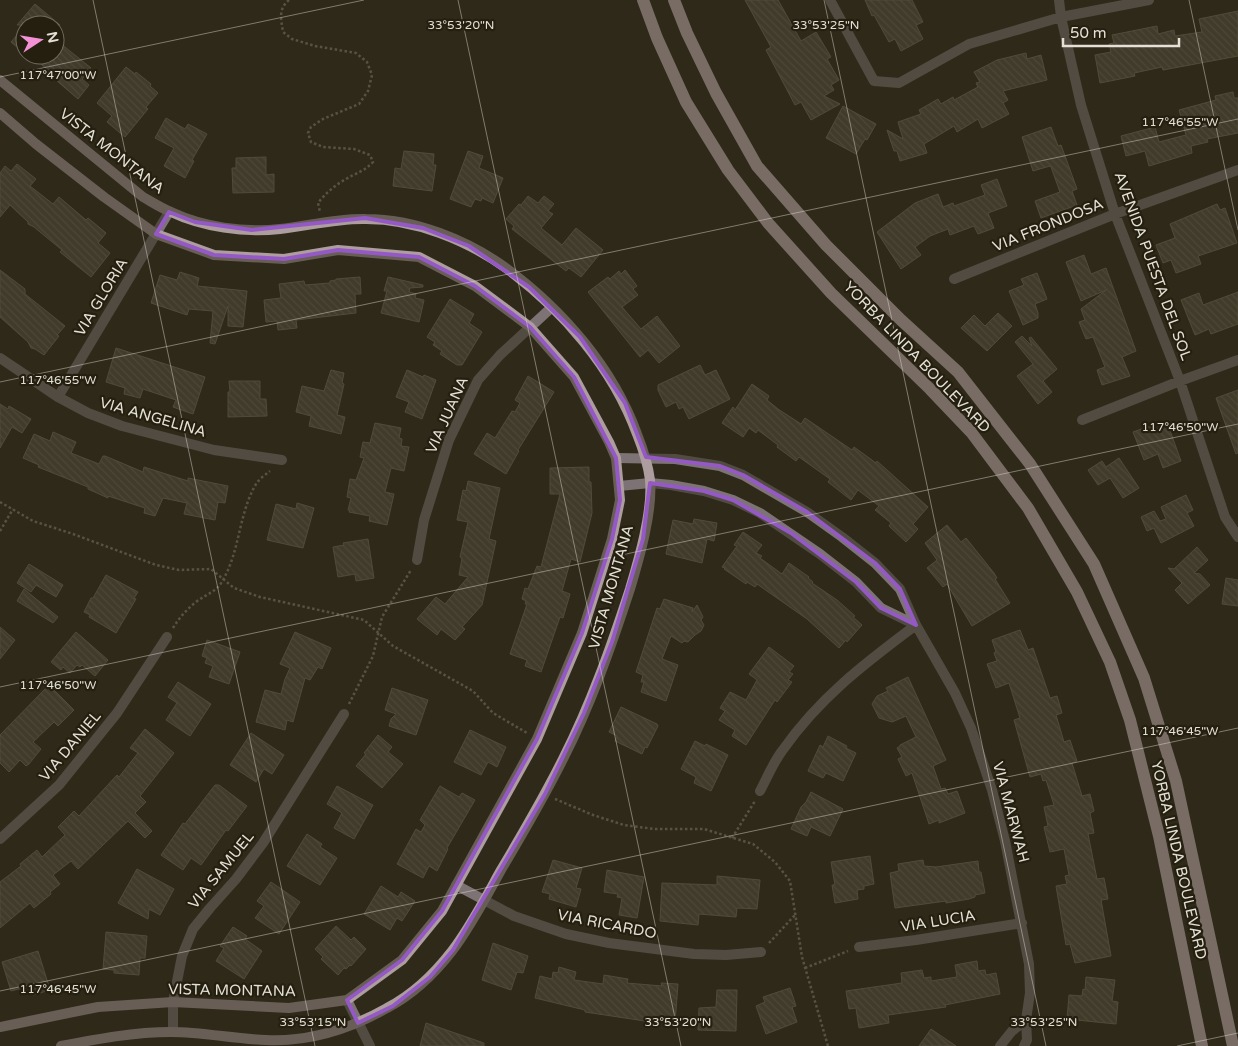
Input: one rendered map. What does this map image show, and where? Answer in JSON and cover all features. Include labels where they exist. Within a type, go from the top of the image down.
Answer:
[{"type":"main road","name":"YORBA LINDA BOULEVARD","points":[[643,0],[657,38],[686,102],[728,170],[768,223],[831,293],[930,389],[971,432],[1028,508],[1077,592],[1110,662],[1130,720],[1159,836],[1202,1046]]},
{"type":"main road","name":"YORBA LINDA BOULEVARD","points":[[674,0],[716,92],[757,166],[826,245],[901,320],[958,372],[1030,464],[1094,564],[1144,678],[1176,781],[1233,1046]]},
{"type":"street","points":[[830,0],[874,82],[899,83],[969,44],[1061,17],[1149,0]]},
{"type":"street","name":"AVENIDA PUESTA DEL SOL","points":[[1059,0],[1061,17],[1081,105],[1115,214],[1180,381],[1225,517],[1238,536]]},
{"type":"street","name":"VISTA MONTANA","points":[[0,80],[143,197],[170,212],[195,222],[252,230],[278,229],[323,222],[375,219],[399,222],[442,234],[489,257],[529,287],[551,308],[580,337],[608,375],[625,403],[646,457],[650,483],[644,539],[612,642],[584,713],[545,794],[484,900],[453,950],[430,977],[393,1006],[358,1023],[318,1036],[269,1040],[172,1032],[139,1034],[61,1046]]},
{"type":"street","name":"VISTA MONTANA","points":[[0,113],[36,144],[156,234],[214,255],[284,259],[338,250],[419,257],[475,286],[530,327],[574,378],[616,458],[620,500],[612,539],[582,633],[537,738],[442,911],[402,960],[347,1000],[289,1008],[173,1002],[98,1007],[0,1027]]},
{"type":"street","name":"VIA FRONDOSA","points":[[954,280],[1115,214],[1238,170]]},
{"type":"street","name":"VIA GLORIA","points":[[58,397],[170,212]]},
{"type":"street","name":"VIA JUANA","points":[[417,560],[424,520],[449,440],[478,380],[500,355],[551,308]]},
{"type":"street","name":"VIA ANGELINA","points":[[0,358],[58,397],[88,413],[122,426],[214,450],[282,460]]},
{"type":"street","points":[[1082,420],[1238,360]]},
{"type":"street","name":"VIA MARWAH","points":[[616,458],[646,457],[675,459],[720,466],[744,475],[807,512],[875,563],[900,589],[916,625],[955,693],[971,728],[983,760],[1005,841],[1029,964],[1030,994],[1026,1020],[1027,1040],[1024,1046]]},
{"type":"street","points":[[619,486],[650,483],[704,491],[733,500],[760,512],[856,582],[881,608],[916,625],[854,672],[818,708],[781,752],[760,791]]},
{"type":"street","name":"VIA DANIEL","points":[[0,839],[59,785],[117,713],[167,637]]},
{"type":"street","name":"VIA SAMUEL","points":[[172,1032],[173,1002],[182,956],[193,929],[236,879],[263,843],[344,714]]},
{"type":"street","name":"VIA RICARDO","points":[[456,885],[514,916],[566,934],[609,944],[694,954],[726,955],[761,952]]},
{"type":"street","name":"VIA LUCIA","points":[[859,947],[1022,923]]},
{"type":"street","points":[[347,1000],[370,1046]]},
{"type":"street","points":[[1000,1046],[1012,1031],[1026,1020]]},
{"type":"path","points":[[289,0],[284,4],[280,16],[283,32],[292,38],[316,46],[356,53],[367,62],[372,75],[368,91],[359,104],[323,118],[311,126],[308,133],[311,142],[323,147],[354,149],[370,155],[373,162],[366,170],[345,179],[323,196],[318,203],[323,222]]},
{"type":"path","points":[[167,637],[181,616],[197,601],[215,591],[224,580],[234,557],[248,501],[257,482],[282,460]]},
{"type":"path","points":[[0,502],[33,521],[73,534],[133,558],[179,570],[211,568],[234,588],[260,597],[364,620],[392,646],[473,691],[493,712],[537,738]]},
{"type":"path","points":[[0,531],[12,509]]},
{"type":"path","points":[[344,714],[373,656],[382,617],[417,560]]},
{"type":"path","points":[[732,838],[760,791]]},
{"type":"path","points":[[545,794],[592,815],[624,825],[654,829],[704,829],[753,844],[775,862],[790,880],[802,957],[828,1046]]},
{"type":"path","points":[[761,952],[795,915]]},
{"type":"path","points":[[805,968],[859,947]]},
{"type":"highlighted area","points":[[169,212],[195,222],[252,230],[365,218],[423,228],[469,246],[529,287],[580,337],[625,403],[646,457],[720,466],[743,475],[807,512],[875,563],[900,589],[916,625],[881,608],[856,582],[791,533],[733,500],[704,491],[650,483],[643,539],[612,642],[584,713],[545,794],[453,950],[430,977],[393,1006],[358,1023],[347,1000],[402,960],[442,911],[537,739],[582,633],[612,539],[620,500],[616,458],[574,377],[530,327],[475,286],[419,257],[338,250],[284,259],[214,255],[156,234]]},
{"type":"building","points":[[745,0],[778,0],[801,41],[816,32],[831,57],[827,59],[839,80],[831,85],[834,90],[824,96],[840,104],[811,120],[801,102],[795,105],[766,50],[771,47]]},
{"type":"building","points":[[865,0],[912,0],[923,22],[916,25],[923,39],[901,51],[895,39],[889,42],[874,15],[872,16]]},
{"type":"building","points":[[35,4],[48,15],[26,15]]},
{"type":"building","points":[[1238,11],[1238,56],[1163,70],[1162,67],[1134,73],[1135,76],[1100,83],[1095,55],[1111,52],[1109,44],[1114,43],[1112,35],[1157,26],[1158,34],[1174,30],[1175,36],[1202,32],[1199,19]]},
{"type":"building","points":[[15,37],[15,45],[11,42]]},
{"type":"building","points":[[65,47],[91,68],[82,79],[89,85],[78,99],[57,81],[59,79],[42,65],[65,65]]},
{"type":"building","points":[[1026,53],[1027,59],[1041,55],[1047,80],[1003,91],[1008,100],[1003,103],[1009,114],[982,128],[978,119],[957,132],[954,126],[924,144],[927,153],[900,161],[897,151],[894,151],[887,130],[903,139],[898,122],[921,114],[919,110],[938,99],[941,104],[953,97],[954,100],[978,87],[976,83],[980,82],[974,72],[997,60]]},
{"type":"building","points":[[126,67],[151,84],[150,86],[158,93],[146,107],[148,109],[125,137],[107,122],[112,116],[97,103]]},
{"type":"building","points":[[1233,92],[1234,98],[1238,98],[1238,133],[1207,139],[1208,142],[1191,146],[1192,153],[1149,166],[1145,151],[1126,156],[1121,136],[1155,127],[1159,142],[1186,135],[1179,110],[1216,100],[1215,96]]},
{"type":"building","points":[[843,106],[876,124],[856,154],[826,138]]},
{"type":"building","points":[[166,118],[185,129],[188,124],[207,134],[192,160],[194,161],[185,178],[164,166],[174,148],[155,138]]},
{"type":"building","points":[[1051,127],[1058,146],[1061,145],[1077,189],[1072,191],[1077,205],[1041,218],[1035,201],[1060,192],[1050,166],[1033,171],[1022,137]]},
{"type":"building","points":[[404,151],[434,154],[433,165],[436,165],[432,191],[393,186],[395,168],[401,169]]},
{"type":"building","points":[[468,151],[483,156],[479,168],[503,178],[493,203],[482,198],[481,201],[475,199],[471,207],[450,199]]},
{"type":"building","points":[[266,157],[266,175],[274,174],[274,192],[233,193],[232,168],[236,168],[236,158]]},
{"type":"building","points":[[17,164],[36,179],[30,186],[53,204],[59,197],[86,220],[88,218],[106,233],[98,243],[110,253],[91,277],[60,252],[62,250],[28,224],[10,205],[0,217],[0,173],[5,166],[11,171]]},
{"type":"building","points":[[997,179],[1007,206],[988,213],[994,228],[978,234],[974,226],[950,235],[948,229],[930,236],[915,247],[921,255],[901,269],[877,232],[915,203],[938,194],[943,207],[953,203],[954,206],[985,195],[981,185]]},
{"type":"building","points":[[528,196],[538,203],[544,196],[554,204],[548,211],[553,214],[541,228],[562,245],[576,228],[603,250],[581,277],[569,268],[566,271],[512,229],[514,226],[506,219]]},
{"type":"building","points":[[1217,204],[1220,210],[1225,208],[1237,243],[1198,256],[1201,264],[1176,273],[1171,260],[1163,263],[1156,245],[1175,238],[1170,224]]},
{"type":"building","points":[[1084,255],[1091,274],[1106,268],[1136,351],[1122,357],[1130,376],[1102,385],[1097,370],[1105,367],[1093,337],[1086,339],[1079,322],[1085,320],[1081,309],[1106,290],[1081,301],[1066,262]]},
{"type":"building","points":[[0,270],[25,289],[25,294],[65,326],[44,355],[31,348],[28,342],[0,317]]},
{"type":"building","points":[[625,270],[637,286],[633,289],[638,295],[622,307],[641,329],[657,316],[680,346],[659,363],[648,350],[640,357],[588,292],[608,277],[610,279],[619,271],[621,274]]},
{"type":"building","points":[[180,272],[199,278],[197,286],[247,291],[243,327],[228,326],[228,306],[215,344],[210,343],[213,311],[189,309],[187,315],[151,303],[160,275],[177,280]]},
{"type":"building","points":[[1037,273],[1047,299],[1035,304],[1038,318],[1023,325],[1009,291],[1024,285],[1021,279]]},
{"type":"building","points":[[360,277],[361,294],[355,294],[356,313],[296,320],[297,328],[278,330],[277,321],[266,322],[264,300],[281,298],[279,284],[304,281],[305,285],[330,283],[330,281],[336,279]]},
{"type":"building","points":[[388,277],[423,285],[423,287],[410,288],[409,292],[416,294],[415,298],[424,300],[419,322],[381,313],[387,291],[384,291]]},
{"type":"building","points":[[1238,292],[1238,324],[1211,334],[1209,329],[1195,335],[1181,300],[1199,293],[1203,305]]},
{"type":"building","points":[[450,299],[474,314],[469,323],[482,332],[462,365],[457,365],[440,354],[442,351],[433,345],[435,342],[427,337]]},
{"type":"building","points":[[998,313],[1012,326],[987,351],[961,328],[974,315],[985,326]]},
{"type":"building","points":[[1022,336],[1032,346],[1029,338],[1031,337],[1057,369],[1043,381],[1052,392],[1038,404],[1017,376],[1033,364],[1015,342]]},
{"type":"building","points":[[116,348],[205,377],[193,414],[173,407],[176,400],[143,389],[140,398],[124,394],[125,388],[106,382]]},
{"type":"building","points":[[700,365],[705,375],[716,370],[730,399],[689,419],[683,407],[679,409],[676,402],[666,407],[658,390],[658,385]]},
{"type":"building","points":[[331,370],[344,373],[342,383],[344,384],[337,415],[345,417],[341,434],[309,426],[311,416],[296,412],[302,386],[324,391]]},
{"type":"building","points":[[407,370],[436,380],[422,419],[405,412],[409,402],[396,397]]},
{"type":"building","points":[[528,376],[554,392],[518,450],[506,474],[474,454],[487,433],[495,438],[512,411],[515,412],[520,403],[515,400]]},
{"type":"building","points":[[229,381],[260,381],[260,399],[266,399],[267,416],[228,417]]},
{"type":"building","points":[[752,384],[769,396],[767,400],[778,409],[801,424],[805,418],[852,450],[854,447],[876,463],[877,461],[928,507],[913,524],[918,529],[906,542],[889,526],[891,523],[875,510],[879,506],[858,490],[851,500],[828,482],[830,479],[799,457],[796,461],[758,430],[756,433],[749,428],[743,437],[722,423],[733,407],[735,410]]},
{"type":"building","points":[[1238,390],[1238,453],[1236,454],[1216,398]]},
{"type":"building","points":[[0,404],[8,409],[9,406],[31,419],[22,433],[12,427],[0,448]]},
{"type":"building","points":[[375,423],[401,428],[399,438],[402,439],[401,446],[409,447],[404,471],[391,468],[385,492],[394,494],[387,525],[369,521],[370,516],[349,512],[350,510],[348,510],[351,498],[347,497],[350,479],[356,480],[364,458],[360,457],[363,442],[370,443]]},
{"type":"building","points":[[1168,425],[1181,461],[1163,468],[1158,454],[1144,460],[1133,432],[1150,426],[1152,431]]},
{"type":"building","points":[[53,432],[76,442],[71,453],[99,464],[103,456],[105,456],[143,472],[144,467],[188,481],[188,478],[228,486],[225,503],[218,502],[215,520],[184,514],[187,503],[163,498],[155,516],[144,513],[145,508],[108,496],[108,498],[88,489],[88,487],[38,467],[39,465],[23,458],[34,434],[50,441]]},
{"type":"building","points":[[1119,458],[1139,488],[1123,498],[1110,478],[1098,485],[1088,470],[1102,461],[1106,467]]},
{"type":"building","points":[[589,467],[592,513],[580,562],[571,559],[562,591],[570,594],[563,618],[560,617],[541,672],[525,666],[527,660],[510,654],[527,604],[522,599],[525,588],[528,589],[537,566],[541,567],[560,494],[550,494],[550,468]]},
{"type":"building","points":[[468,481],[500,488],[489,539],[496,541],[482,605],[462,627],[465,629],[455,640],[441,629],[437,635],[417,619],[436,597],[445,604],[468,577],[459,575],[462,558],[460,557],[468,522],[457,520],[463,490],[466,491]]},
{"type":"building","points":[[1186,495],[1193,510],[1187,513],[1194,526],[1161,543],[1154,528],[1147,531],[1141,517],[1154,511],[1160,521],[1166,519],[1161,507]]},
{"type":"building","points":[[297,503],[314,508],[303,548],[267,540],[276,504],[296,509]]},
{"type":"building","points":[[694,519],[717,523],[714,541],[707,539],[702,563],[666,554],[673,520],[693,524]]},
{"type":"building","points":[[947,525],[961,542],[966,538],[994,573],[997,578],[995,579],[1010,603],[972,626],[947,584],[943,587],[927,568],[937,560],[925,543]]},
{"type":"building","points":[[743,532],[762,545],[756,553],[762,556],[760,558],[782,574],[789,563],[809,577],[812,583],[837,600],[855,616],[853,617],[862,625],[847,642],[846,640],[839,648],[807,619],[757,584],[755,587],[747,582],[746,584],[722,567],[737,546],[734,545]]},
{"type":"building","points":[[368,539],[374,578],[356,581],[355,574],[338,577],[333,547],[344,545],[343,543]]},
{"type":"building","points":[[1197,547],[1208,560],[1194,573],[1200,574],[1210,585],[1188,604],[1175,590],[1182,583],[1168,568],[1174,569]]},
{"type":"building","points":[[29,564],[63,585],[56,597],[36,585],[31,592],[17,583]]},
{"type":"building","points":[[106,575],[138,592],[134,598],[136,599],[116,633],[84,612]]},
{"type":"building","points":[[1226,578],[1238,580],[1238,606],[1222,604]]},
{"type":"building","points":[[24,589],[58,617],[53,623],[17,601]]},
{"type":"building","points":[[664,599],[693,608],[692,612],[697,605],[703,617],[701,620],[704,625],[701,631],[688,642],[684,641],[682,643],[671,636],[662,659],[678,665],[666,701],[641,692],[644,682],[641,682],[643,675],[636,672],[657,608],[660,609]]},
{"type":"building","points":[[0,627],[15,640],[0,659]]},
{"type":"building","points":[[1020,630],[1028,650],[1033,648],[1050,698],[1057,696],[1062,713],[1056,715],[1064,742],[1070,740],[1077,761],[1072,763],[1082,796],[1090,794],[1094,811],[1090,813],[1094,833],[1088,834],[1097,879],[1104,878],[1108,899],[1101,900],[1111,956],[1075,963],[1070,944],[1066,945],[1056,886],[1067,884],[1065,876],[1069,875],[1064,849],[1050,852],[1044,827],[1048,826],[1044,807],[1054,805],[1046,780],[1043,781],[1041,774],[1030,777],[1014,720],[1020,718],[1009,683],[996,688],[987,664],[997,661],[992,640]]},
{"type":"building","points":[[76,632],[108,660],[95,676],[82,665],[80,667],[77,665],[70,673],[63,667],[61,670],[51,662]]},
{"type":"building","points":[[295,632],[331,648],[322,669],[318,667],[310,680],[305,678],[293,722],[287,720],[285,730],[256,722],[265,690],[281,694],[290,668],[280,664]]},
{"type":"building","points":[[207,640],[240,652],[229,684],[209,677],[213,666],[205,663],[207,658],[202,656]]},
{"type":"building","points":[[769,647],[794,666],[789,672],[793,674],[788,680],[792,682],[777,702],[775,700],[746,745],[732,736],[735,730],[719,720],[725,711],[720,708],[730,692],[746,700],[757,680],[749,674]]},
{"type":"building","points":[[908,677],[946,760],[933,766],[941,789],[945,788],[948,794],[957,791],[965,813],[939,823],[939,820],[929,824],[912,773],[906,776],[898,759],[902,757],[897,748],[916,737],[906,716],[892,722],[879,718],[872,704],[877,696],[888,691],[886,688]]},
{"type":"building","points":[[178,682],[211,704],[190,736],[166,720],[177,703],[168,697]]},
{"type":"building","points":[[49,685],[74,710],[58,726],[54,722],[33,742],[41,749],[29,764],[26,766],[20,760],[9,772],[0,763],[0,735]]},
{"type":"building","points":[[392,688],[428,700],[416,735],[389,726],[391,719],[396,714],[385,710]]},
{"type":"building","points":[[621,707],[658,726],[642,754],[615,741],[617,736],[609,732]]},
{"type":"building","points":[[145,729],[174,753],[140,796],[146,802],[135,813],[152,831],[145,838],[128,821],[78,869],[71,861],[53,875],[60,884],[50,892],[51,894],[34,908],[30,903],[0,928],[0,882],[21,866],[20,864],[37,850],[42,857],[65,835],[58,827],[74,811],[79,816],[117,775],[119,777],[138,753],[130,748]]},
{"type":"building","points":[[470,730],[506,747],[497,767],[488,762],[481,775],[454,762]]},
{"type":"building","points":[[251,733],[284,755],[272,774],[264,769],[256,782],[230,765]]},
{"type":"building","points":[[378,735],[392,747],[388,752],[403,764],[382,788],[356,766]]},
{"type":"building","points":[[828,736],[856,753],[843,781],[826,773],[823,778],[808,771],[820,745],[823,747]]},
{"type":"building","points":[[695,741],[705,746],[706,744],[728,755],[711,791],[694,783],[696,777],[681,769]]},
{"type":"building","points":[[215,785],[219,785],[247,806],[228,831],[226,830],[201,865],[191,858],[183,870],[161,855],[183,823],[185,824]]},
{"type":"building","points":[[337,786],[373,805],[354,839],[334,828],[342,813],[327,804]]},
{"type":"building","points":[[440,786],[459,797],[462,793],[475,800],[447,848],[437,871],[429,866],[423,878],[397,864],[416,829],[421,832],[425,825],[420,820]]},
{"type":"building","points":[[811,792],[843,809],[830,836],[811,827],[807,836],[791,829],[801,807]]},
{"type":"building","points":[[307,834],[322,844],[320,847],[337,858],[320,885],[287,866]]},
{"type":"building","points":[[870,856],[874,884],[857,890],[858,899],[835,903],[832,885],[835,885],[831,862]]},
{"type":"building","points":[[553,860],[582,868],[576,888],[581,889],[576,907],[549,899],[550,894],[542,892]]},
{"type":"building","points":[[923,860],[924,866],[936,867],[978,861],[985,893],[975,895],[975,897],[969,899],[946,903],[946,901],[895,908],[890,873],[899,871],[898,864]]},
{"type":"building","points":[[137,869],[174,889],[160,915],[149,909],[148,919],[118,903]]},
{"type":"building","points":[[607,870],[644,877],[637,918],[619,915],[622,898],[617,897],[618,894],[604,892]]},
{"type":"building","points":[[717,876],[760,880],[757,909],[737,908],[736,917],[699,914],[698,925],[660,921],[662,883],[717,885]]},
{"type":"building","points":[[271,882],[300,902],[279,934],[255,918],[264,906],[257,901]]},
{"type":"building","points":[[381,886],[398,897],[401,892],[415,901],[402,921],[397,918],[390,930],[364,914]]},
{"type":"building","points":[[336,926],[351,940],[354,937],[366,949],[351,966],[346,969],[344,968],[338,975],[321,959],[323,957],[315,949]]},
{"type":"building","points":[[233,927],[247,936],[245,939],[262,951],[244,979],[216,961],[224,948],[220,946]]},
{"type":"building","points":[[106,932],[147,936],[145,958],[140,958],[139,975],[114,973],[114,970],[103,969]]},
{"type":"building","points":[[493,943],[528,956],[523,973],[517,972],[511,990],[482,980]]},
{"type":"building","points":[[38,951],[50,990],[33,995],[30,986],[11,991],[2,962]]},
{"type":"building","points":[[977,961],[978,971],[985,970],[986,975],[996,973],[1000,994],[945,1005],[946,1007],[888,1015],[889,1023],[859,1028],[856,1008],[849,1009],[846,991],[902,983],[901,973],[922,970],[924,978],[931,977],[931,981],[957,977],[955,965]]},
{"type":"building","points":[[559,967],[576,972],[574,980],[603,984],[604,975],[628,979],[627,983],[662,986],[661,983],[678,984],[675,1023],[645,1021],[585,1012],[585,1010],[535,998],[540,976],[552,979],[553,972],[558,973]]},
{"type":"building","points":[[1086,977],[1115,980],[1112,1001],[1118,1002],[1116,1024],[1067,1019],[1069,995],[1082,996],[1083,989],[1085,990]]},
{"type":"building","points":[[790,988],[796,1006],[792,1007],[797,1022],[766,1034],[756,1006],[765,1002],[763,997]]},
{"type":"building","points":[[717,990],[737,990],[736,1031],[698,1030],[699,1008],[716,1007]]},
{"type":"building","points":[[426,1023],[484,1043],[484,1046],[420,1046]]},
{"type":"building","points":[[931,1029],[956,1046],[919,1046]]}]
